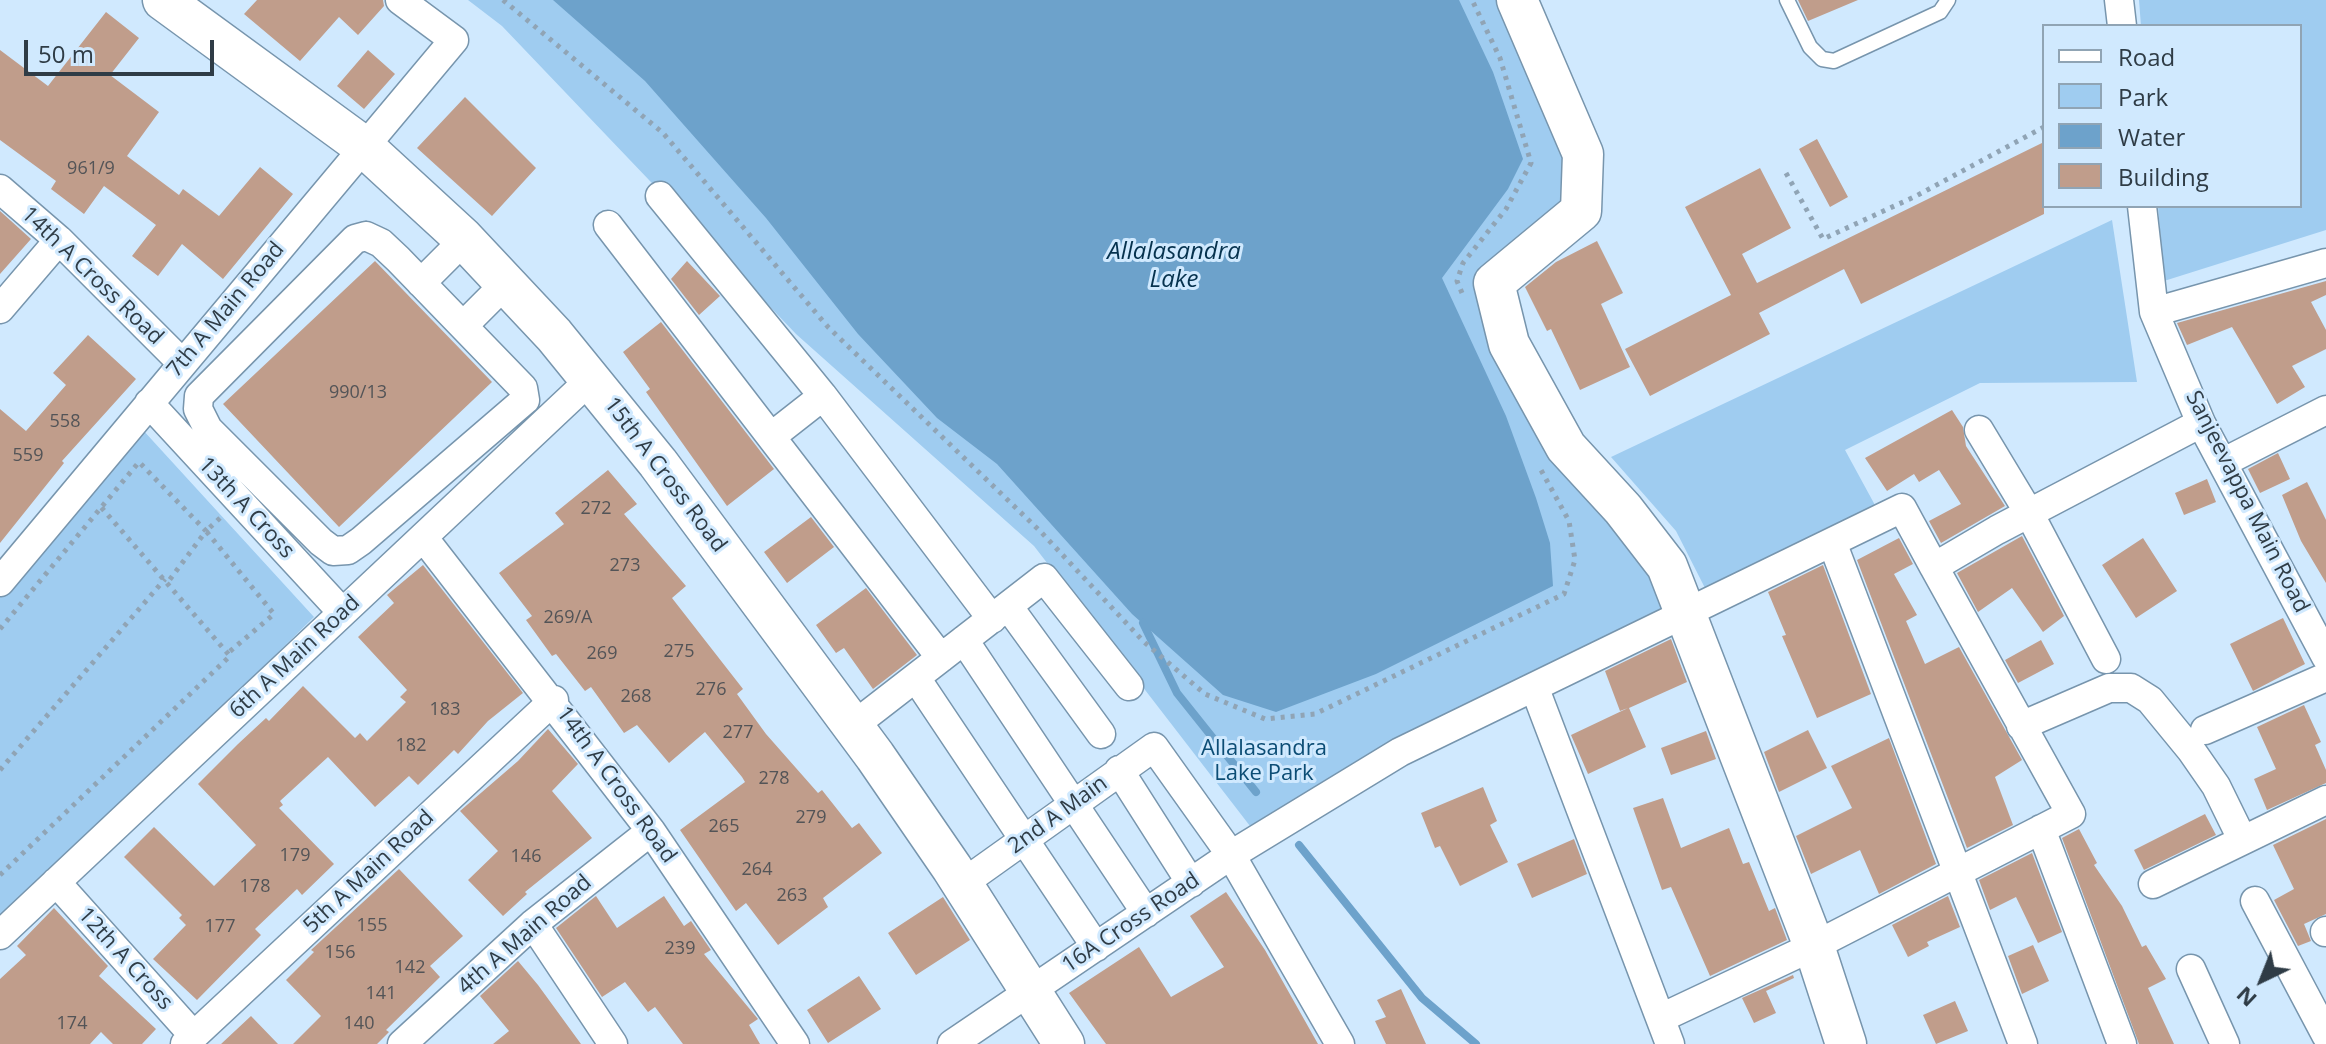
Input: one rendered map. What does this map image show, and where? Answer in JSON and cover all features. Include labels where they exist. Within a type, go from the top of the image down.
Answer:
[{"type":"main road","name":"15th A Cross Road","points":[[163,0],[363,146],[464,240],[591,379],[853,726],[997,949],[1032,991],[1064,1044]]},
{"type":"main road","points":[[1517,0],[1583,154],[1581,211],[1494,283],[1509,344],[1566,447],[1623,509],[1667,566],[1814,946],[1846,1044]]},
{"type":"street","name":"7th A Main Road","points":[[0,582],[454,40],[400,0]]},
{"type":"street","points":[[2119,0],[2122,24]]},
{"type":"street","name":"14th A Cross Road","points":[[0,189],[59,240],[182,363]]},
{"type":"street","points":[[660,196],[1101,734]]},
{"type":"street","name":"Sanjeevappa Main Road","points":[[2142,208],[2154,312],[2201,423],[2323,642]]},
{"type":"street","points":[[608,225],[941,658]]},
{"type":"street","points":[[366,236],[381,243],[421,283],[523,388],[525,400],[348,550],[333,551],[274,496],[235,476],[198,409],[199,396],[355,239],[366,236]]},
{"type":"street","points":[[0,309],[59,240]]},
{"type":"street","points":[[421,283],[464,240]]},
{"type":"street","points":[[2154,312],[2326,263]]},
{"type":"street","points":[[463,326],[506,283]]},
{"type":"street","name":"6th A Main Road","points":[[0,935],[591,379]]},
{"type":"street","points":[[772,436],[823,396]]},
{"type":"street","name":"13th A Cross","points":[[149,403],[235,476],[253,516],[342,612]]},
{"type":"street","points":[[2224,462],[2326,410]]},
{"type":"street","points":[[1535,689],[1666,1031],[1814,946],[2071,814],[1934,567],[2029,513],[2201,423]]},
{"type":"street","points":[[1979,430],[2029,513],[2106,659]]},
{"type":"street","name":"16A Cross Road","points":[[1032,991],[1231,855],[1400,752],[1688,615],[1902,508],[1934,567]]},
{"type":"street","name":"14th A Cross Road","points":[[423,537],[554,700],[651,831],[795,1044]]},
{"type":"street","points":[[1832,542],[2023,1044]]},
{"type":"street","points":[[853,726],[1044,578],[1129,686]]},
{"type":"street","points":[[964,640],[1146,913]]},
{"type":"street","points":[[2205,730],[2326,677]]},
{"type":"street","points":[[916,678],[1096,947]]},
{"type":"street","points":[[2021,726],[2109,688],[2131,688],[2150,700],[2191,750],[2216,786],[2242,839]]},
{"type":"street","name":"5th A Main Road","points":[[190,1040],[554,700]]},
{"type":"street","name":"2nd A Main","points":[[951,877],[1024,840],[1154,747],[1231,855]]},
{"type":"street","points":[[1119,770],[1191,883]]},
{"type":"street","points":[[2153,884],[2326,800]]},
{"type":"street","points":[[2041,829],[2122,1044]]},
{"type":"street","name":"4th A Main Road","points":[[406,1042],[533,924],[651,831]]},
{"type":"street","points":[[1231,855],[1340,1044]]},
{"type":"street","name":"12th A Cross","points":[[56,882],[190,1040]]},
{"type":"street","points":[[2255,901],[2326,1035]]},
{"type":"street","points":[[533,924],[613,1044]]},
{"type":"street","points":[[2191,969],[2225,1044]]},
{"type":"street","points":[[952,1044],[1032,991]]},
{"type":"lane","points":[[1787,0],[1810,47],[1822,59],[1834,61],[1940,12],[1948,0]]},
{"type":"lane","points":[[253,516],[274,496]]},
{"type":"path","points":[[503,0],[663,133],[828,327],[1042,533],[1144,642],[1205,694],[1265,719],[1315,714],[1564,594],[1575,560],[1569,521],[1534,457]]},
{"type":"path","points":[[1462,295],[1457,281],[1463,263],[1506,209],[1531,163],[1500,58],[1472,0]]},
{"type":"path","points":[[1786,173],[1823,239],[1916,196],[2042,128]]},
{"type":"path","points":[[0,629],[139,462],[206,531],[274,614],[228,653]]},
{"type":"path","points":[[0,875],[230,656],[101,507]]},
{"type":"path","points":[[0,770],[206,531]]},
{"type":"green space","name":"Allalasandra Lake","points":[[468,0],[1497,0],[1567,157],[1571,203],[1477,281],[1650,565],[1669,607],[1250,826],[1034,546],[796,334],[502,26]]},
{"type":"green space","points":[[2139,0],[2326,0],[2326,230],[2164,281],[2158,208],[2302,208],[2302,24],[2141,24]]},
{"type":"green space","points":[[2112,220],[2137,382],[1980,383],[1845,450],[1876,507],[1706,590],[1676,531],[1611,457]]},
{"type":"green space","points":[[142,429],[314,617],[0,926],[0,597]]},
{"type":"water","name":"Allalasandra Lake","points":[[553,0],[1459,0],[1493,72],[1523,159],[1508,189],[1442,278],[1506,416],[1536,498],[1550,543],[1553,586],[1376,674],[1276,712],[1223,695],[1132,614],[997,464],[937,418],[858,334],[766,218],[645,81]]},
{"type":"building","points":[[257,0],[383,0],[384,6],[358,35],[339,17],[300,61],[244,14]]},
{"type":"building","points":[[1798,0],[1858,0],[1808,21]]},
{"type":"building","points":[[106,12],[139,38],[110,75],[159,112],[127,156],[179,195],[183,189],[219,216],[260,167],[293,194],[223,279],[182,244],[158,276],[132,256],[156,225],[104,186],[84,214],[51,189],[56,181],[0,140],[0,50],[48,86]]},
{"type":"building","points":[[368,50],[395,74],[364,109],[337,86]]},
{"type":"building","points":[[465,97],[536,168],[492,216],[417,148]]},
{"type":"building","points":[[1817,139],[1848,197],[1830,207],[1799,149]]},
{"type":"building","points":[[2042,143],[2044,214],[1861,304],[1844,269],[1759,313],[1770,334],[1650,396],[1625,349],[1731,295],[1685,207],[1760,168],[1791,228],[1742,254],[1757,283]]},
{"type":"building","points":[[0,211],[31,239],[0,274]]},
{"type":"building","points":[[1597,241],[1623,293],[1601,304],[1630,367],[1580,390],[1551,329],[1547,331],[1525,287],[1556,262]]},
{"type":"building","points":[[375,261],[492,382],[339,527],[223,404]]},
{"type":"building","points":[[687,261],[720,296],[699,315],[671,279]]},
{"type":"building","points":[[2326,281],[2326,295],[2311,302],[2326,330],[2326,349],[2292,366],[2305,387],[2277,404],[2232,327],[2187,345],[2177,323]]},
{"type":"building","points":[[661,322],[774,469],[727,506],[646,392],[650,389],[623,352]]},
{"type":"building","points":[[88,335],[136,379],[62,461],[64,463],[0,543],[0,409],[26,431],[66,385],[53,373]]},
{"type":"building","points":[[1952,410],[1963,427],[1966,446],[2005,506],[1941,543],[1929,521],[1961,504],[1939,470],[1919,482],[1914,474],[1887,491],[1865,458]]},
{"type":"building","points":[[2278,453],[2290,479],[2260,493],[2248,469]]},
{"type":"building","points":[[608,470],[637,504],[624,514],[686,586],[672,598],[743,689],[737,694],[766,734],[818,793],[822,790],[852,828],[859,823],[882,853],[823,898],[828,907],[778,945],[746,903],[736,911],[680,830],[745,782],[742,777],[705,732],[669,763],[637,725],[624,733],[591,687],[585,691],[556,654],[552,656],[526,620],[532,616],[499,573],[564,524],[555,513]]},
{"type":"building","points":[[2207,479],[2216,502],[2184,515],[2175,493]]},
{"type":"building","points":[[2307,482],[2326,520],[2326,583],[2301,541],[2282,495]]},
{"type":"building","points":[[811,517],[834,547],[787,583],[764,552]]},
{"type":"building","points":[[2022,536],[2064,616],[2043,632],[2012,588],[1978,612],[1957,573]]},
{"type":"building","points":[[1899,538],[1913,564],[1894,574],[1917,615],[1906,621],[1925,664],[1959,647],[2022,760],[1995,777],[2013,825],[1967,848],[1857,560]]},
{"type":"building","points":[[2143,538],[2177,591],[2136,618],[2102,565]]},
{"type":"building","points":[[423,565],[523,693],[488,721],[458,754],[454,750],[418,785],[409,776],[375,807],[328,757],[280,801],[283,805],[279,808],[334,864],[302,895],[297,889],[255,929],[261,935],[197,1000],[153,959],[186,925],[179,918],[182,915],[124,857],[154,827],[214,886],[256,845],[198,784],[303,686],[355,738],[360,733],[367,741],[406,702],[400,697],[407,690],[358,637],[394,603],[387,595]]},
{"type":"building","points":[[1823,565],[1871,694],[1817,718],[1782,636],[1786,635],[1768,592]]},
{"type":"building","points":[[866,588],[917,655],[873,689],[844,648],[836,653],[816,625]]},
{"type":"building","points":[[2283,618],[2305,664],[2253,691],[2230,644]]},
{"type":"building","points":[[1671,639],[1687,682],[1629,708],[1646,747],[1588,774],[1571,735],[1628,708],[1620,711],[1605,671]]},
{"type":"building","points":[[2041,640],[2054,664],[2018,683],[2005,660]]},
{"type":"building","points":[[2304,705],[2321,742],[2315,745],[2326,770],[2326,783],[2267,810],[2254,779],[2276,769],[2257,727]]},
{"type":"building","points":[[548,729],[578,764],[552,791],[592,838],[525,892],[527,894],[503,916],[468,880],[498,851],[460,811],[518,761]]},
{"type":"building","points":[[1808,730],[1827,768],[1779,792],[1764,752]]},
{"type":"building","points":[[1706,731],[1716,759],[1671,775],[1661,748]]},
{"type":"building","points":[[1889,738],[1936,864],[1879,894],[1860,850],[1811,874],[1796,836],[1852,808],[1831,766]]},
{"type":"building","points":[[1483,787],[1497,821],[1490,825],[1508,862],[1460,886],[1440,846],[1435,848],[1421,813]]},
{"type":"building","points":[[1663,798],[1681,848],[1729,828],[1743,864],[1749,862],[1769,911],[1775,908],[1787,940],[1710,976],[1671,887],[1662,890],[1633,808]]},
{"type":"building","points":[[2205,814],[2216,835],[2144,870],[2134,850]]},
{"type":"building","points":[[2326,819],[2326,914],[2304,924],[2311,941],[2298,946],[2274,900],[2294,889],[2273,845]]},
{"type":"building","points":[[2079,829],[2097,863],[2094,865],[2122,906],[2142,947],[2146,945],[2166,979],[2148,988],[2174,1044],[2139,1044],[2062,838]]},
{"type":"building","points":[[1574,839],[1587,874],[1532,898],[1517,864]]},
{"type":"building","points":[[2032,853],[2062,932],[2038,943],[2016,897],[1990,910],[1979,880]]},
{"type":"building","points":[[399,869],[463,936],[430,966],[440,977],[386,1030],[389,1032],[377,1044],[293,1044],[321,1016],[286,980],[314,952],[311,950]]},
{"type":"building","points":[[1226,892],[1265,950],[1318,1044],[1106,1044],[1069,993],[1139,947],[1171,997],[1224,967],[1190,916]]},
{"type":"building","points":[[596,896],[617,928],[664,896],[684,926],[691,921],[711,950],[704,954],[758,1019],[749,1025],[760,1044],[683,1044],[655,1007],[648,1012],[625,982],[602,997],[556,928]]},
{"type":"building","points":[[1948,896],[1960,927],[1927,942],[1929,946],[1908,957],[1892,925]]},
{"type":"building","points":[[943,897],[970,940],[916,975],[888,933]]},
{"type":"building","points":[[54,908],[108,966],[99,976],[156,1029],[142,1044],[113,1044],[101,1032],[90,1044],[0,1044],[0,979],[26,955],[17,946]]},
{"type":"building","points":[[2033,945],[2049,981],[2022,994],[2008,956]]},
{"type":"building","points":[[518,961],[581,1044],[493,1044],[509,1031],[480,996]]},
{"type":"building","points":[[1793,975],[1794,978],[1766,991],[1776,1013],[1754,1023],[1742,998]]},
{"type":"building","points":[[859,976],[881,1009],[828,1043],[807,1010]]},
{"type":"building","points":[[1401,989],[1426,1044],[1386,1044],[1375,1021],[1386,1017],[1377,1000]]},
{"type":"building","points":[[1955,1001],[1968,1031],[1936,1044],[1923,1015]]},
{"type":"building","points":[[251,1016],[278,1044],[221,1044]]},
{"type":"waterway","points":[[1143,623],[1177,693],[1256,792]]},
{"type":"waterway","points":[[1299,845],[1422,998],[1476,1044]]},
{"type":"park label","name":"Allalasandra Lake Park","points":[[1264,762]]}]
